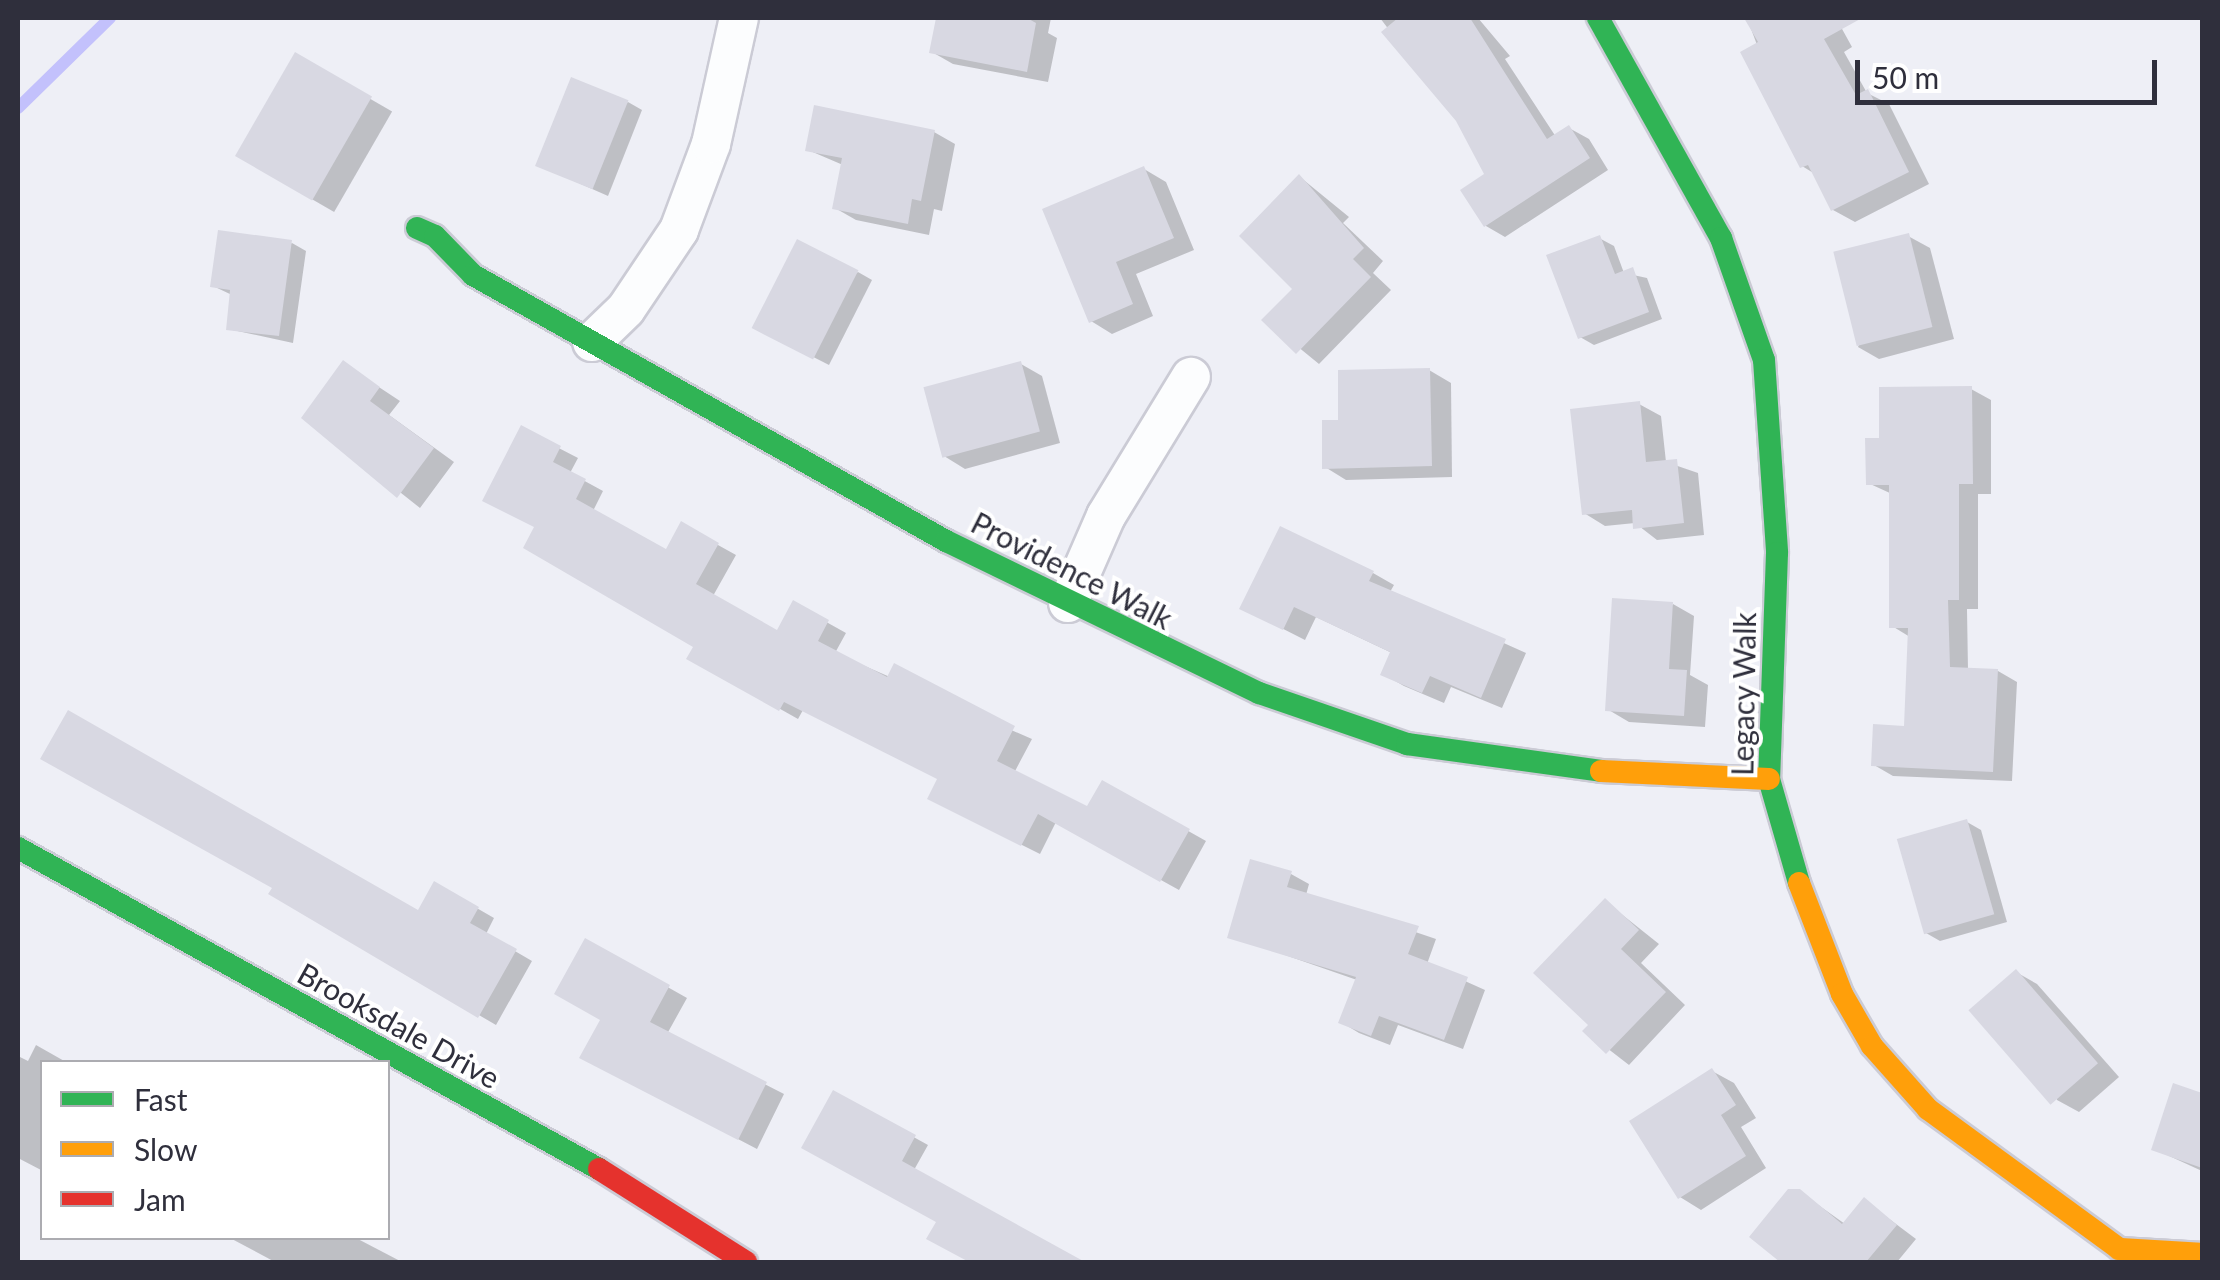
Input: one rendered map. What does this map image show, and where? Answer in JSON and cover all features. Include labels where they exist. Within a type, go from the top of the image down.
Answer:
[{"type":"street","points":[[592,342],[626,309],[679,230],[711,144],[739,18]]},
{"type":"street","name":"Legacy Walk","points":[[1598,18],[1720,238],[1764,360],[1778,553],[1768,779],[1789,858],[1842,994],[1872,1046],[1928,1109],[2119,1249],[2202,1254]]},
{"type":"street","name":"Providence Walk","points":[[417,228],[435,236],[473,275],[592,342],[1068,603],[1259,692],[1406,744],[1587,770],[1768,779]]},
{"type":"street","points":[[1068,603],[1106,516],[1191,377]]},
{"type":"street","name":"Brooksdale Drive","points":[[18,848],[609,1175],[746,1262]]},
{"type":"building","points":[[936,18],[1027,18],[1036,23],[1027,72],[929,53]]},
{"type":"building","points":[[1398,18],[1470,18],[1547,139],[1569,125],[1590,158],[1484,227],[1460,190],[1484,174],[1456,121],[1381,32]]},
{"type":"building","points":[[1744,18],[1862,18],[1824,39],[1856,95],[1868,89],[1909,172],[1831,211],[1808,165],[1800,168],[1740,52],[1758,42]]},
{"type":"building","points":[[295,52],[372,96],[312,200],[235,156]]},
{"type":"building","points":[[571,77],[628,100],[593,189],[535,166]]},
{"type":"building","points":[[814,105],[935,130],[921,201],[912,199],[908,224],[832,209],[842,158],[805,151]]},
{"type":"building","points":[[1144,166],[1174,238],[1116,262],[1133,304],[1089,323],[1042,209]]},
{"type":"building","points":[[1299,174],[1364,248],[1353,259],[1371,277],[1296,354],[1261,320],[1292,289],[1239,236]]},
{"type":"building","points":[[218,230],[292,240],[279,336],[226,330],[230,290],[210,287]]},
{"type":"building","points":[[1909,233],[1932,327],[1857,346],[1833,252]]},
{"type":"building","points":[[1600,235],[1615,274],[1633,267],[1649,312],[1578,339],[1546,255]]},
{"type":"building","points":[[797,239],[858,270],[813,359],[752,328]]},
{"type":"building","points":[[343,360],[380,387],[370,401],[434,448],[397,498],[301,418]]},
{"type":"building","points":[[1021,361],[1040,432],[942,458],[923,387]]},
{"type":"building","points":[[1430,368],[1432,466],[1322,469],[1322,420],[1338,420],[1338,370]]},
{"type":"building","points":[[1972,386],[1973,484],[1959,484],[1959,600],[1948,600],[1950,667],[1998,669],[1993,772],[1871,766],[1873,724],[1904,726],[1908,628],[1889,628],[1889,485],[1866,485],[1865,438],[1879,438],[1879,387]]},
{"type":"building","points":[[1640,401],[1646,462],[1677,459],[1684,523],[1633,529],[1632,510],[1582,515],[1570,409]]},
{"type":"building","points":[[521,425],[561,446],[553,462],[586,479],[576,499],[666,549],[681,521],[719,543],[696,584],[777,630],[793,600],[829,620],[818,641],[887,677],[894,663],[1015,726],[997,761],[1087,806],[1102,780],[1190,829],[1160,882],[1038,814],[1021,846],[927,799],[937,779],[784,702],[779,711],[686,659],[693,647],[523,548],[534,527],[482,501]]},
{"type":"building","points":[[1280,526],[1374,571],[1369,581],[1506,639],[1481,698],[1430,676],[1422,693],[1380,675],[1390,652],[1294,607],[1283,630],[1239,609]]},
{"type":"building","points":[[1612,598],[1673,602],[1669,669],[1687,670],[1684,716],[1605,711]]},
{"type":"building","points":[[68,710],[418,910],[434,881],[479,907],[470,923],[517,949],[478,1018],[268,894],[272,888],[40,759]]},
{"type":"building","points":[[1967,819],[1994,914],[1924,934],[1897,839]]},
{"type":"building","points":[[1250,859],[1292,871],[1287,887],[1419,926],[1408,954],[1468,977],[1444,1040],[1379,1016],[1371,1036],[1338,1023],[1356,977],[1227,938]]},
{"type":"building","points":[[1605,898],[1639,930],[1621,949],[1666,992],[1606,1054],[1582,1031],[1588,1025],[1533,973]]},
{"type":"building","points":[[585,938],[670,985],[650,1022],[767,1082],[738,1140],[579,1058],[600,1020],[554,994]]},
{"type":"building","points":[[2016,969],[2098,1063],[2050,1105],[1968,1010]]},
{"type":"building","points":[[1712,1068],[1736,1105],[1721,1115],[1746,1156],[1678,1199],[1629,1121]]},
{"type":"building","points":[[2173,1083],[2202,1093],[2202,1168],[2151,1150]]},
{"type":"building","points":[[833,1090],[916,1135],[902,1161],[1085,1262],[969,1262],[926,1239],[936,1222],[801,1148]]},
{"type":"building","points":[[1788,1189],[1800,1189],[1842,1224],[1864,1197],[1897,1225],[1866,1262],[1780,1262],[1749,1237]]},
{"type":"waterway","points":[[18,108],[110,18]]},
{"type":"traffic: fast","points":[[1598,18],[1721,238],[1764,360],[1777,553],[1769,779],[1799,883]]},
{"type":"traffic: fast","points":[[417,228],[435,236],[473,275],[946,541],[1259,693],[1407,744],[1601,771]]},
{"type":"traffic: fast","points":[[18,848],[599,1169]]},
{"type":"traffic: slow","points":[[1601,771],[1769,779]]},
{"type":"traffic: slow","points":[[1799,883],[1842,994],[1872,1046],[1928,1109],[2119,1249],[2202,1254]]},
{"type":"traffic: jam","points":[[599,1169],[746,1262]]}]
